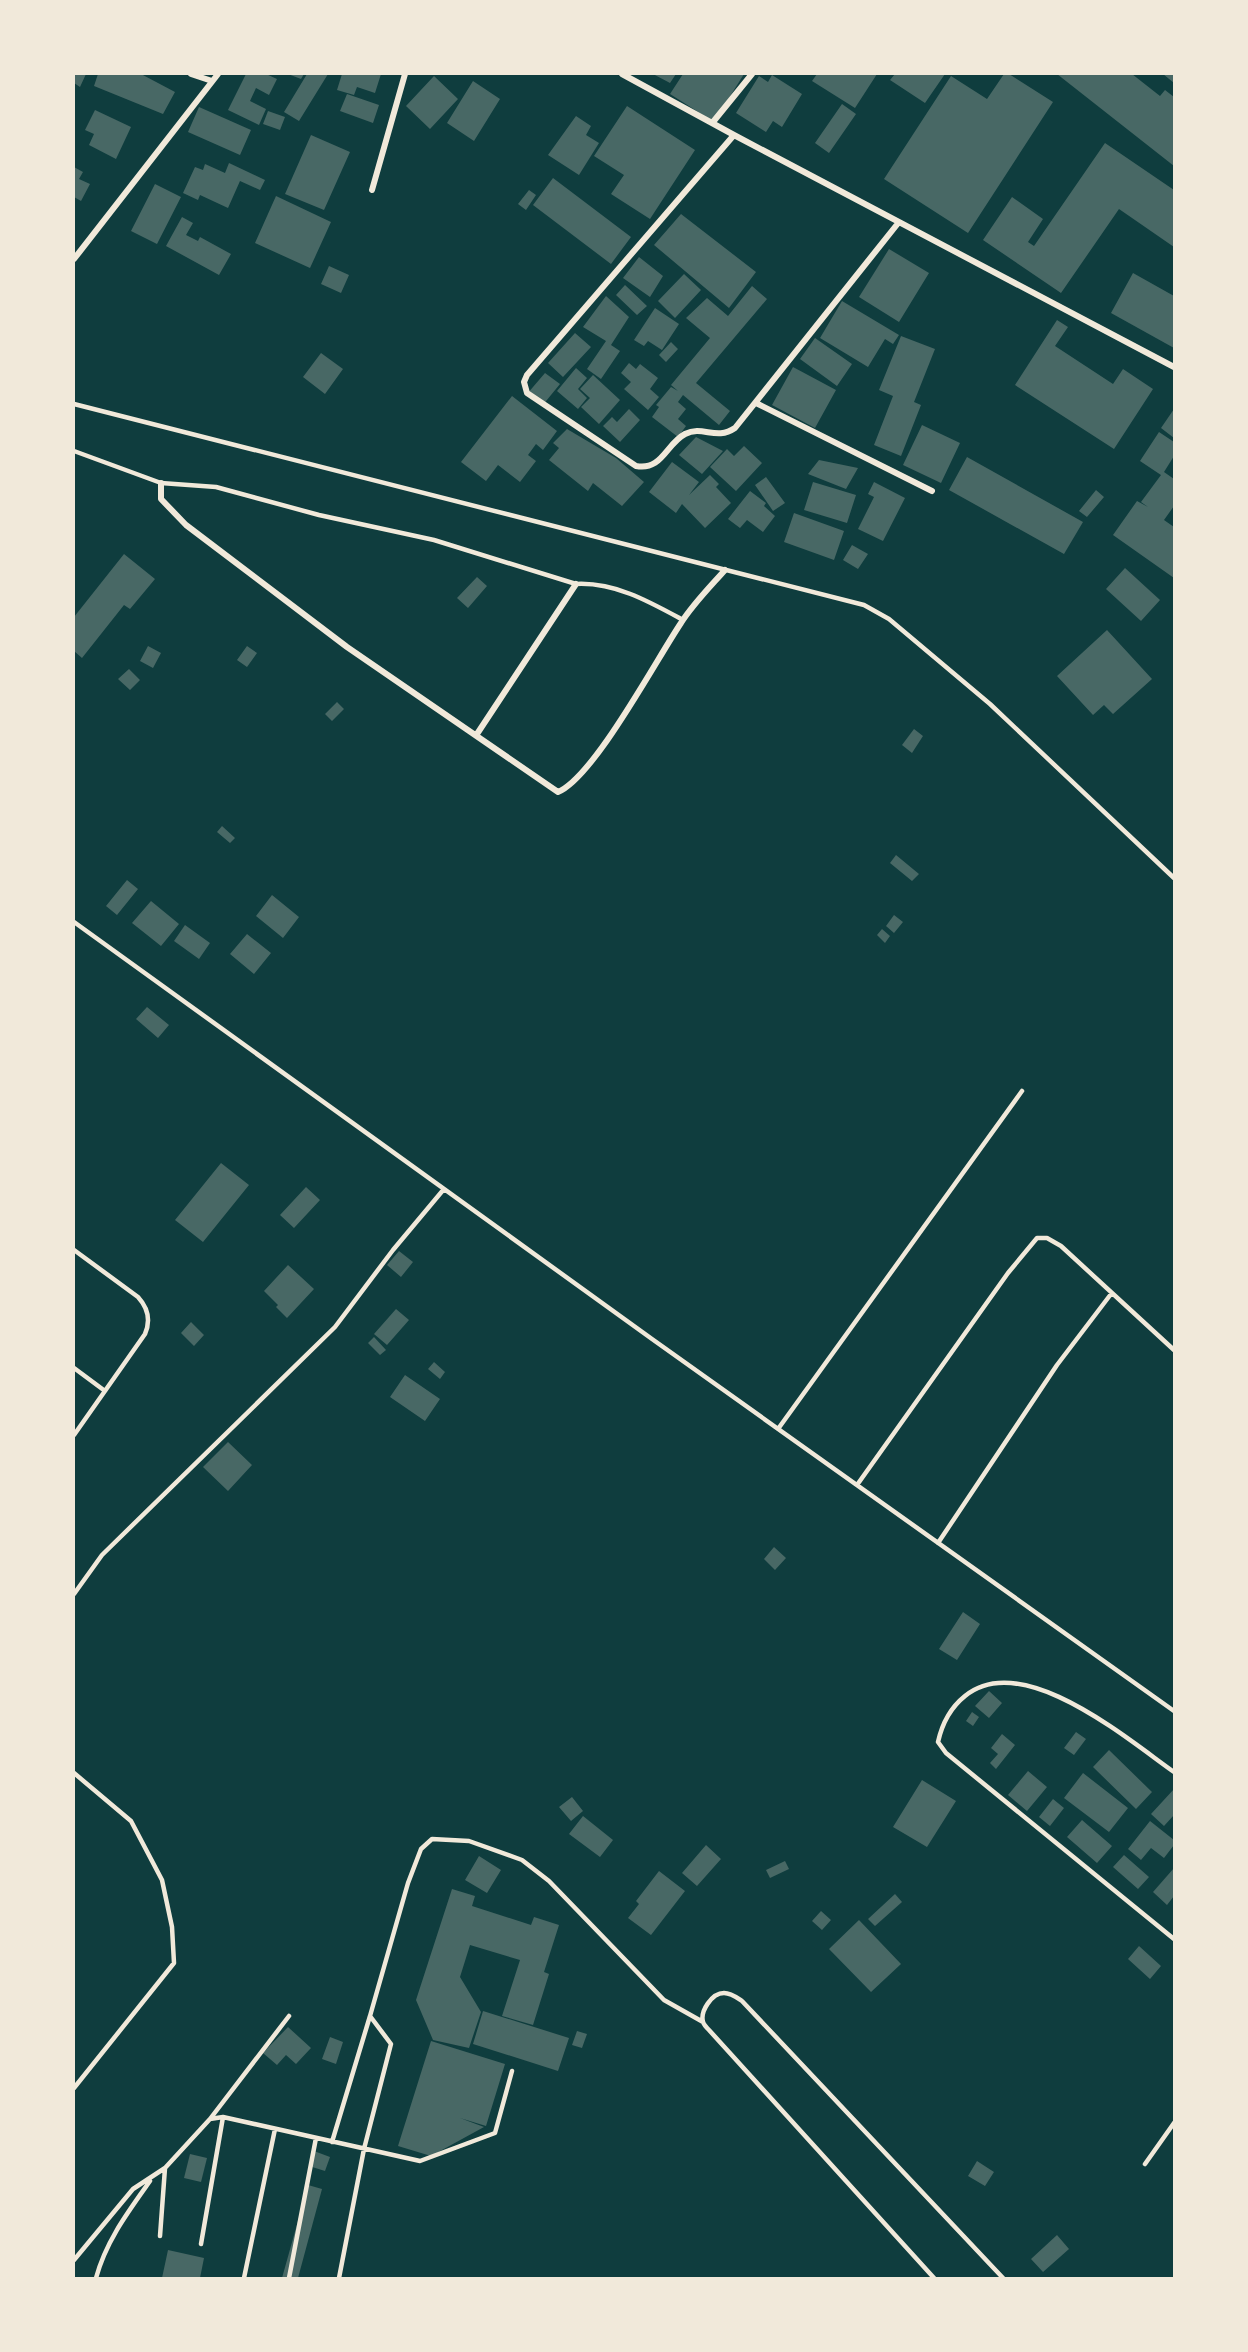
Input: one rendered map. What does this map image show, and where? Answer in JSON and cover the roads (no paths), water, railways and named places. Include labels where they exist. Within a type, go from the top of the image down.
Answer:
[{"type":"street","points":[[191,74],[212,81]]},
{"type":"street","points":[[74,259],[219,74]]},
{"type":"street","points":[[372,190],[405,74]]},
{"type":"street","points":[[622,74],[1174,367]]},
{"type":"street","points":[[713,122],[752,74]]},
{"type":"street","points":[[734,135],[525,378],[524,386],[530,395],[630,463],[643,468],[656,464],[685,434],[697,431],[716,435],[729,432],[756,403],[899,222]]},
{"type":"street","points":[[756,403],[932,491]]},
{"type":"street","points":[[161,483],[161,499],[186,525],[347,647],[477,734],[558,792],[568,788],[595,758],[683,620],[725,570]]},
{"type":"street","points":[[477,734],[576,584]]},
{"type":"lane","points":[[74,404],[864,605],[889,619],[990,704],[1174,878]]},
{"type":"lane","points":[[74,452],[161,483],[216,487],[319,515],[434,540],[576,584],[589,583],[642,597],[683,620]]},
{"type":"lane","points":[[74,922],[1174,1712]]},
{"type":"lane","points":[[778,1429],[1022,1091]]},
{"type":"lane","points":[[74,1594],[102,1555],[336,1327],[393,1250],[444,1189]]},
{"type":"lane","points":[[857,1485],[1008,1273],[1037,1238],[1047,1238],[1061,1246],[1174,1350]]},
{"type":"lane","points":[[74,1250],[138,1297],[146,1308],[149,1321],[145,1334],[74,1436]]},
{"type":"lane","points":[[938,1543],[1057,1365],[1111,1294]]},
{"type":"lane","points":[[74,1368],[105,1390]]},
{"type":"lane","points":[[1174,1772],[1081,1707],[1031,1686],[995,1682],[974,1689],[959,1701],[941,1725],[938,1742],[946,1753],[1174,1939]]},
{"type":"lane","points":[[74,1773],[130,1821],[141,1840],[162,1880],[172,1928],[174,1963],[74,2088]]},
{"type":"lane","points":[[332,2142],[408,1883],[421,1849],[432,1839],[469,1842],[522,1860],[549,1881],[664,2000],[703,2022],[934,2278]]},
{"type":"lane","points":[[703,2022],[704,2009],[712,1998],[721,1993],[731,1994],[742,2001],[1003,2278]]},
{"type":"lane","points":[[74,2260],[133,2189],[152,2179],[165,2168],[210,2119],[289,2016]]},
{"type":"lane","points":[[339,2278],[364,2149],[391,2044],[370,2016]]},
{"type":"lane","points":[[210,2119],[223,2117],[420,2161],[495,2133],[512,2071]]},
{"type":"lane","points":[[201,2244],[223,2117]]},
{"type":"lane","points":[[1145,2164],[1174,2123]]},
{"type":"lane","points":[[244,2278],[275,2129]]},
{"type":"lane","points":[[289,2278],[316,2138]]},
{"type":"lane","points":[[160,2236],[165,2168]]},
{"type":"lane","points":[[96,2278],[100,2262],[114,2233],[152,2179]]}]
